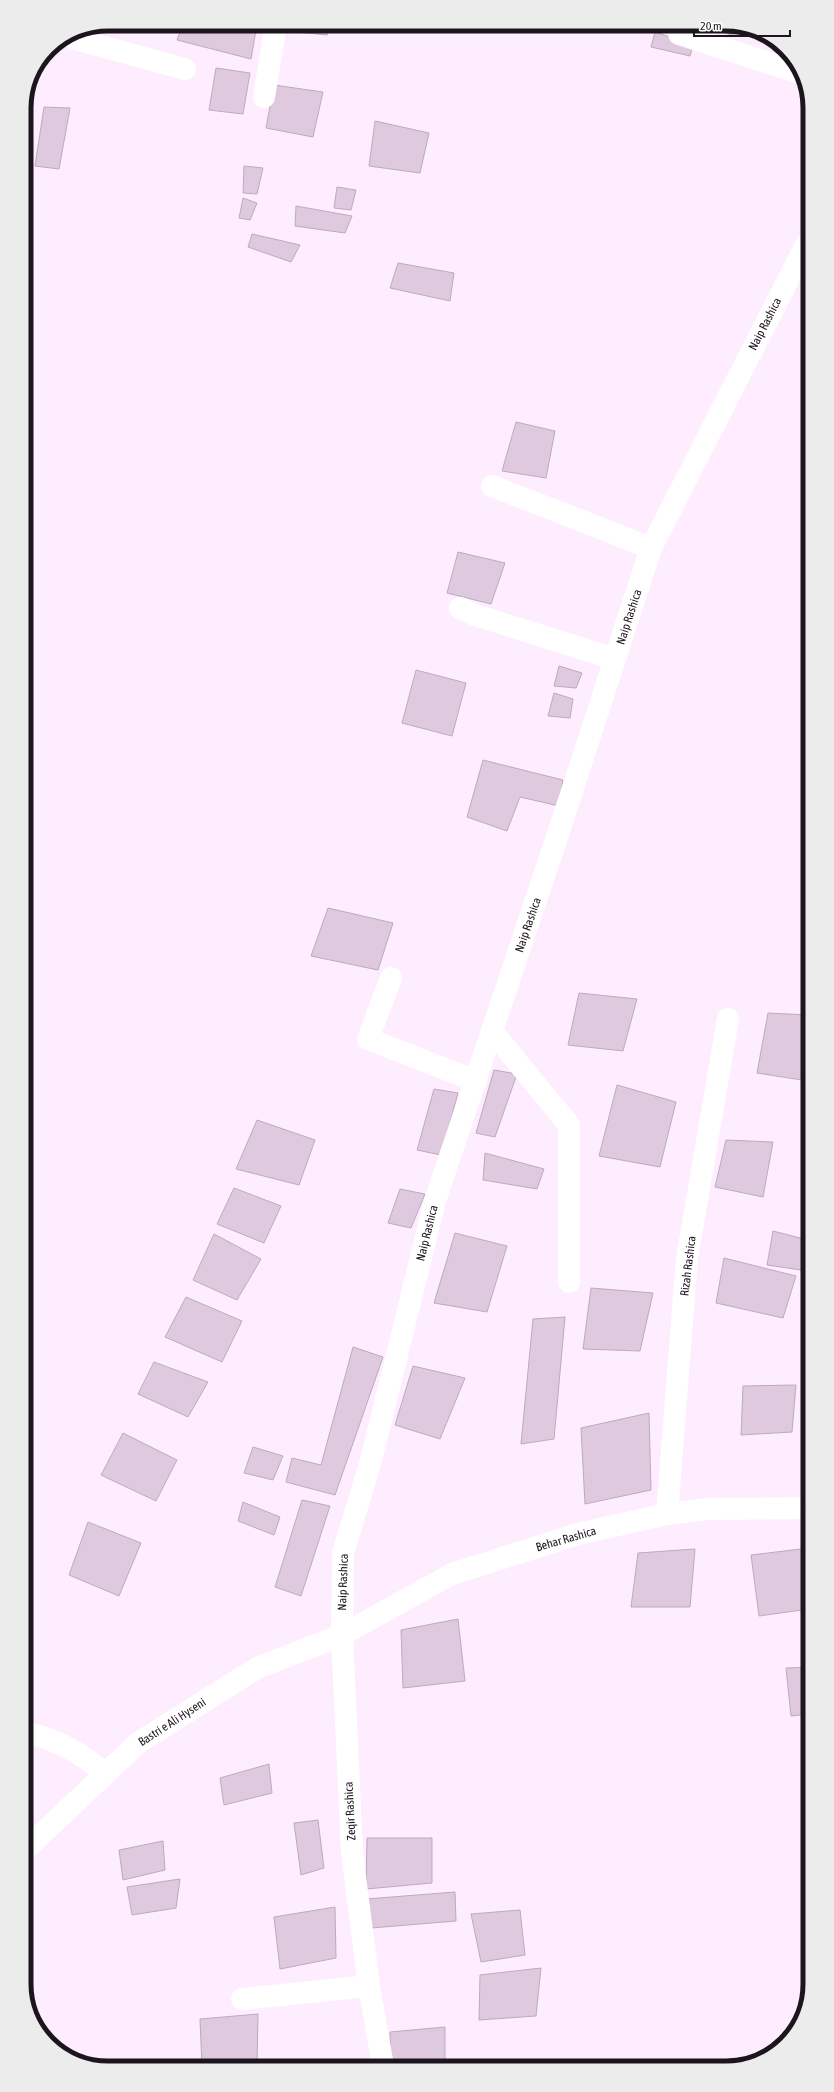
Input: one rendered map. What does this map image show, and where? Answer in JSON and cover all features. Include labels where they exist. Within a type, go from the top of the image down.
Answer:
[{"type":"street","points":[[264,97],[275,31]]},
{"type":"street","points":[[679,34],[793,71]]},
{"type":"street","points":[[75,39],[185,69]]},
{"type":"street","name":"Naip Rashica","points":[[342,1635],[343,1553],[370,1464],[435,1201],[476,1081],[651,548],[803,251]]},
{"type":"street","points":[[492,486],[651,548]]},
{"type":"street","points":[[460,608],[475,615],[615,659]]},
{"type":"street","points":[[391,978],[368,1039],[476,1081]]},
{"type":"street","name":"Rizah Rashica","points":[[667,1514],[687,1258],[728,1020]]},
{"type":"street","points":[[492,1032],[568,1125],[569,1282]]},
{"type":"street","name":"Behar Rashica","points":[[342,1635],[452,1574],[578,1534],[667,1514],[708,1509],[803,1508]]},
{"type":"street","name":"Bastri e Ali Hyseni","points":[[31,1844],[138,1743],[257,1668],[342,1635]]},
{"type":"street","name":"Zeqir Rashica","points":[[342,1635],[352,1853],[381,2061]]},
{"type":"street","points":[[31,1734],[46,1737],[69,1747],[89,1760],[105,1774]]},
{"type":"street","points":[[242,1999],[370,1986]]},
{"type":"building","points":[[180,31],[256,31],[251,59],[177,40]]},
{"type":"building","points":[[286,31],[328,31],[327,35]]},
{"type":"building","points":[[716,31],[737,32],[736,36]]},
{"type":"building","points":[[655,32],[693,45],[690,56],[651,47]]},
{"type":"building","points":[[216,68],[250,73],[243,114],[209,110]]},
{"type":"building","points":[[274,85],[323,92],[313,137],[266,128]]},
{"type":"building","points":[[44,107],[70,108],[59,169],[35,166]]},
{"type":"building","points":[[375,121],[429,133],[420,173],[369,166]]},
{"type":"building","points":[[244,166],[263,168],[257,194],[243,193]]},
{"type":"building","points":[[337,187],[356,190],[351,210],[334,208]]},
{"type":"building","points":[[243,198],[257,203],[250,220],[239,218]]},
{"type":"building","points":[[296,206],[352,216],[345,233],[295,226]]},
{"type":"building","points":[[252,234],[300,245],[291,262],[248,247]]},
{"type":"building","points":[[398,263],[454,273],[450,301],[390,288]]},
{"type":"building","points":[[516,422],[555,431],[546,478],[502,471]]},
{"type":"building","points":[[458,552],[505,563],[491,604],[447,593]]},
{"type":"building","points":[[559,666],[582,673],[576,688],[554,686]]},
{"type":"building","points":[[416,670],[466,683],[452,736],[402,723]]},
{"type":"building","points":[[554,693],[573,699],[570,718],[548,716]]},
{"type":"building","points":[[483,760],[563,780],[559,806],[520,797],[507,831],[467,817]]},
{"type":"building","points":[[328,908],[393,923],[378,970],[311,956]]},
{"type":"building","points":[[579,993],[637,999],[623,1051],[568,1045]]},
{"type":"building","points":[[768,1013],[803,1015],[803,1080],[757,1073]]},
{"type":"building","points":[[494,1070],[517,1074],[495,1137],[476,1133]]},
{"type":"building","points":[[617,1085],[676,1102],[660,1167],[599,1156]]},
{"type":"building","points":[[434,1089],[458,1093],[441,1155],[417,1150]]},
{"type":"building","points":[[257,1120],[315,1140],[299,1185],[236,1169]]},
{"type":"building","points":[[726,1140],[773,1142],[763,1197],[715,1187]]},
{"type":"building","points":[[485,1153],[544,1169],[537,1189],[483,1180]]},
{"type":"building","points":[[234,1188],[281,1206],[264,1243],[217,1224]]},
{"type":"building","points":[[400,1189],[425,1194],[411,1228],[388,1223]]},
{"type":"building","points":[[773,1231],[803,1239],[803,1261],[801,1270],[767,1265]]},
{"type":"building","points":[[455,1233],[507,1246],[487,1312],[434,1303]]},
{"type":"building","points":[[214,1234],[261,1259],[237,1300],[193,1280]]},
{"type":"building","points":[[724,1258],[796,1276],[783,1318],[716,1303]]},
{"type":"building","points":[[591,1288],[653,1293],[640,1351],[583,1349]]},
{"type":"building","points":[[186,1297],[242,1321],[222,1362],[165,1337]]},
{"type":"building","points":[[565,1317],[554,1439],[521,1444],[533,1319]]},
{"type":"building","points":[[353,1347],[383,1357],[335,1495],[286,1482],[292,1458],[321,1465]]},
{"type":"building","points":[[154,1362],[208,1382],[188,1417],[138,1394]]},
{"type":"building","points":[[413,1366],[465,1378],[440,1439],[395,1425]]},
{"type":"building","points":[[796,1385],[792,1432],[741,1435],[743,1386]]},
{"type":"building","points":[[649,1413],[651,1490],[585,1504],[581,1428]]},
{"type":"building","points":[[123,1433],[177,1460],[156,1501],[101,1475]]},
{"type":"building","points":[[253,1447],[283,1456],[273,1480],[244,1473]]},
{"type":"building","points":[[302,1500],[330,1506],[301,1596],[275,1587]]},
{"type":"building","points":[[243,1502],[280,1517],[274,1535],[238,1521]]},
{"type":"building","points":[[88,1522],[141,1543],[119,1596],[69,1575]]},
{"type":"building","points":[[695,1549],[690,1607],[631,1607],[638,1553]]},
{"type":"building","points":[[803,1549],[803,1610],[759,1616],[751,1555]]},
{"type":"building","points":[[458,1619],[465,1681],[403,1688],[401,1630]]},
{"type":"building","points":[[803,1667],[803,1715],[791,1716],[786,1668]]},
{"type":"building","points":[[269,1764],[272,1793],[224,1805],[220,1778]]},
{"type":"building","points":[[318,1820],[324,1868],[301,1875],[294,1823]]},
{"type":"building","points":[[367,1838],[432,1838],[432,1883],[366,1889]]},
{"type":"building","points":[[163,1841],[165,1870],[123,1880],[119,1850]]},
{"type":"building","points":[[180,1879],[176,1908],[132,1915],[127,1887]]},
{"type":"building","points":[[455,1892],[456,1921],[371,1928],[366,1899]]},
{"type":"building","points":[[335,1907],[336,1958],[280,1969],[274,1917]]},
{"type":"building","points":[[520,1910],[525,1955],[481,1962],[471,1914]]},
{"type":"building","points":[[541,1968],[536,2016],[479,2020],[480,1975]]},
{"type":"building","points":[[258,2014],[257,2061],[202,2061],[200,2019]]},
{"type":"building","points":[[445,2027],[445,2061],[391,2061],[390,2032]]}]
